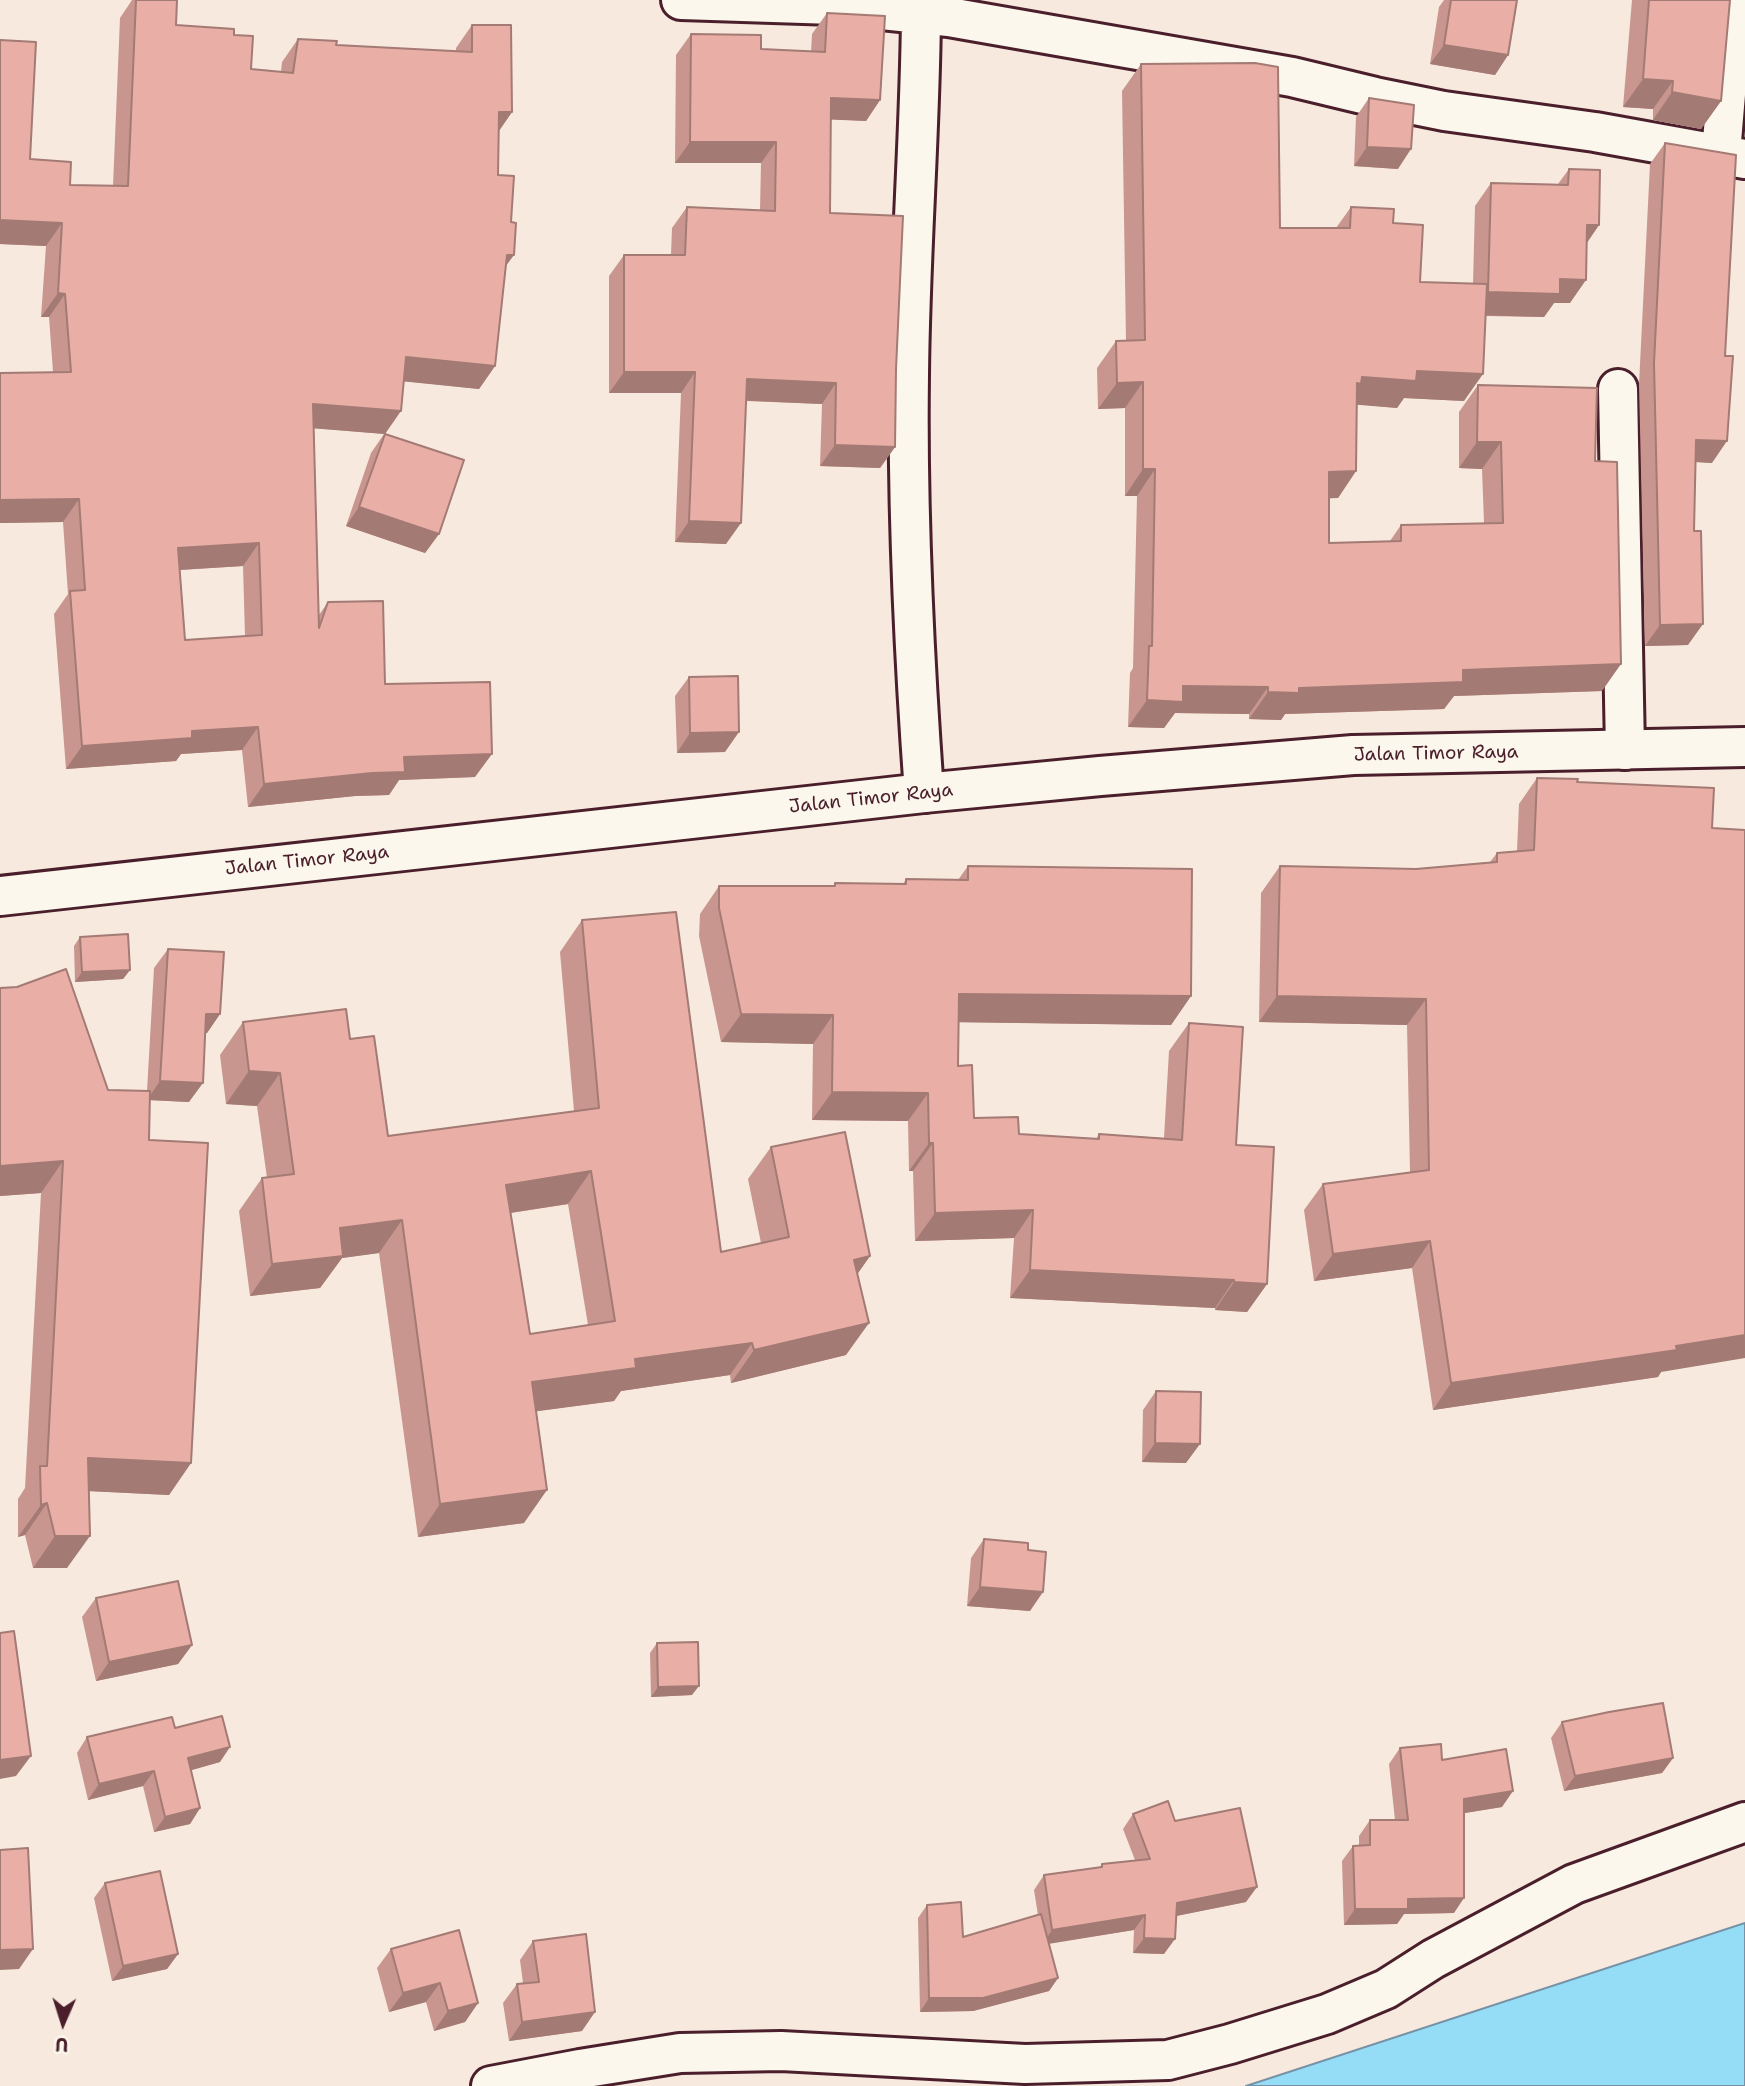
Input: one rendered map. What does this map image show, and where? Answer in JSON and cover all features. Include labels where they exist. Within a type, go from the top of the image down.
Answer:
[{"type":"main road","points":[[683,0],[834,5],[998,25],[1292,77],[1444,111],[1595,132],[1733,156],[1734,0]]},
{"type":"main road","points":[[921,15],[909,375],[913,638],[924,793]]},
{"type":"main road","points":[[1618,389],[1625,750]]},
{"type":"main road","name":"Jalan Timor Raya","points":[[0,896],[924,793],[1353,755],[1745,747]]},
{"type":"main road","points":[[491,2086],[680,2053],[781,2052],[1025,2064],[1168,2060],[1327,2014],[1386,1989],[1433,1959],[1574,1884],[1745,1822]]},
{"type":"water","points":[[1745,1923],[1745,2086],[1246,2086]]},
{"type":"building","points":[[136,0],[177,0],[176,25],[234,29],[234,35],[253,36],[251,69],[293,73],[298,39],[337,41],[336,45],[472,52],[472,25],[511,25],[512,112],[499,112],[498,175],[514,176],[511,222],[516,223],[514,255],[507,255],[495,366],[406,357],[401,411],[313,404],[319,628],[328,602],[383,601],[385,684],[490,682],[492,754],[404,757],[405,772],[264,784],[258,727],[192,731],[192,738],[82,746],[70,591],[85,590],[79,499],[0,500],[0,373],[71,372],[65,294],[58,293],[62,223],[0,220],[0,40],[36,42],[30,159],[71,162],[70,185],[128,186]],"holes":[[[259,543],[262,635],[185,640],[178,548]]]},
{"type":"building","points":[[1451,0],[1517,0],[1508,55],[1444,45]]},
{"type":"building","points":[[1649,0],[1730,0],[1721,101],[1672,92],[1673,81],[1643,79]]},
{"type":"building","points":[[827,13],[885,16],[880,100],[831,98],[830,213],[903,216],[895,447],[835,445],[836,383],[747,379],[741,523],[689,521],[695,372],[624,372],[624,255],[685,255],[687,207],[775,211],[776,142],[690,142],[691,34],[761,35],[761,49],[825,52]]},
{"type":"building","points":[[1255,63],[1278,67],[1280,228],[1350,228],[1351,207],[1394,209],[1393,223],[1423,225],[1420,282],[1487,284],[1483,374],[1417,371],[1416,381],[1362,377],[1361,384],[1357,383],[1356,471],[1329,472],[1329,543],[1401,541],[1401,525],[1503,523],[1501,442],[1477,442],[1478,385],[1597,388],[1595,461],[1617,462],[1621,664],[1463,670],[1463,682],[1299,688],[1299,693],[1268,692],[1268,687],[1183,686],[1183,702],[1147,700],[1149,646],[1152,646],[1155,469],[1143,469],[1143,382],[1117,383],[1116,341],[1145,340],[1141,64]]},
{"type":"building","points":[[1369,98],[1414,105],[1411,149],[1367,147]]},
{"type":"building","points":[[1665,143],[1736,155],[1725,356],[1733,356],[1727,441],[1696,440],[1694,531],[1701,531],[1703,624],[1660,625],[1654,363]]},
{"type":"building","points":[[1569,169],[1600,170],[1599,225],[1587,225],[1586,280],[1560,279],[1560,294],[1488,292],[1491,183],[1568,185]]},
{"type":"building","points":[[385,434],[464,460],[439,534],[359,507]]},
{"type":"building","points":[[738,676],[739,732],[690,733],[689,677]]},
{"type":"building","points":[[1537,778],[1714,788],[1712,828],[1745,830],[1745,1335],[1676,1346],[1677,1350],[1451,1383],[1430,1241],[1333,1254],[1323,1184],[1429,1170],[1426,999],[1277,996],[1280,866],[1416,869],[1497,862],[1497,853],[1534,850]]},
{"type":"building","points":[[968,866],[1192,869],[1191,996],[959,994],[958,1066],[972,1065],[974,1118],[1018,1117],[1019,1134],[1099,1139],[1099,1134],[1182,1140],[1189,1023],[1243,1027],[1236,1145],[1274,1147],[1267,1284],[1030,1270],[1033,1210],[935,1213],[928,1093],[832,1092],[833,1015],[741,1014],[719,908],[719,886],[835,886],[835,883],[906,884],[906,879],[968,880]]},
{"type":"building","points":[[676,912],[721,1252],[789,1237],[771,1147],[845,1132],[870,1256],[854,1260],[869,1323],[754,1350],[752,1343],[635,1359],[636,1368],[532,1382],[547,1490],[440,1504],[402,1220],[340,1228],[343,1256],[272,1264],[262,1178],[294,1174],[280,1073],[249,1071],[243,1022],[346,1009],[350,1039],[374,1036],[388,1136],[599,1108],[582,920]],"holes":[[[591,1171],[615,1321],[530,1334],[506,1185]]]},
{"type":"building","points":[[128,934],[130,970],[82,972],[80,937]]},
{"type":"building","points":[[168,949],[224,952],[220,1014],[206,1014],[203,1083],[160,1081]]},
{"type":"building","points":[[66,969],[108,1090],[150,1091],[149,1140],[208,1143],[191,1463],[88,1458],[90,1536],[55,1536],[47,1503],[41,1505],[40,1466],[47,1466],[63,1161],[0,1166],[0,988],[17,987]]},
{"type":"building","points":[[1156,1391],[1201,1392],[1200,1444],[1155,1443]]},
{"type":"building","points":[[984,1539],[1028,1543],[1028,1550],[1046,1552],[1043,1592],[980,1587]]},
{"type":"building","points":[[178,1581],[192,1645],[109,1662],[96,1598]]},
{"type":"building","points":[[14,1631],[31,1756],[0,1760],[0,1633]]},
{"type":"building","points":[[698,1642],[699,1686],[658,1687],[657,1643]]},
{"type":"building","points":[[1663,1703],[1673,1758],[1575,1776],[1562,1722]]},
{"type":"building","points":[[222,1716],[230,1747],[188,1758],[200,1808],[165,1817],[154,1771],[99,1784],[87,1737],[172,1717],[175,1728]]},
{"type":"building","points":[[1441,1744],[1442,1760],[1506,1749],[1513,1791],[1464,1799],[1464,1898],[1408,1899],[1408,1909],[1355,1909],[1353,1846],[1370,1845],[1370,1820],[1408,1820],[1400,1748]]},
{"type":"building","points":[[1168,1801],[1175,1821],[1240,1808],[1257,1887],[1177,1903],[1175,1939],[1144,1938],[1145,1915],[1052,1930],[1044,1875],[1102,1867],[1102,1864],[1150,1859],[1133,1814]]},
{"type":"building","points":[[28,1848],[33,1949],[0,1950],[0,1850]]},
{"type":"building","points":[[160,1871],[178,1954],[123,1966],[105,1883]]},
{"type":"building","points":[[961,1902],[963,1937],[1041,1914],[1058,1978],[983,1998],[929,1998],[927,1905]]},
{"type":"building","points":[[459,1930],[478,2003],[448,2011],[440,1983],[403,1993],[391,1949]]},
{"type":"building","points":[[586,1934],[595,2012],[522,2022],[517,1984],[539,1982],[533,1941]]}]
